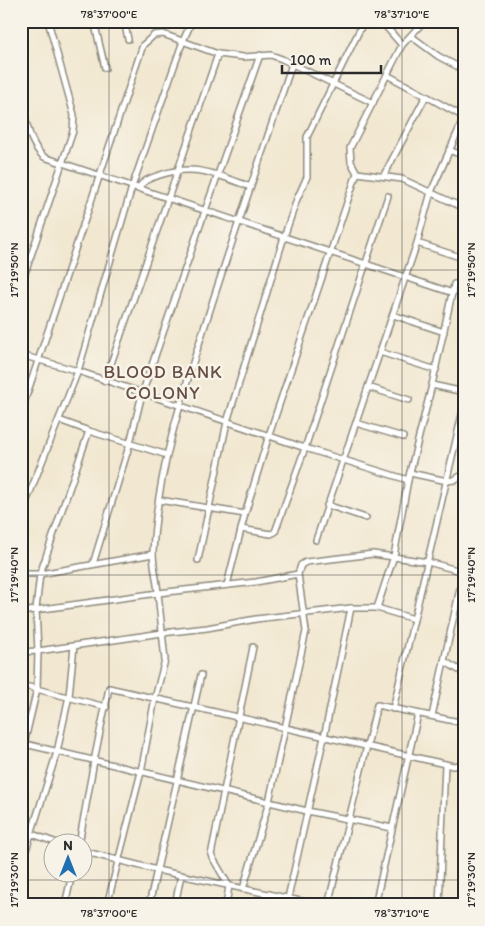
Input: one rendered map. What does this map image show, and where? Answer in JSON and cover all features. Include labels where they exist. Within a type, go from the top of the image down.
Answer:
[{"type":"street","points":[[21,285],[73,131],[74,115],[48,21]]},
{"type":"street","points":[[94,21],[105,68]]},
{"type":"street","points":[[124,21],[128,39]]},
{"type":"street","points":[[21,515],[78,371],[135,188],[183,41],[192,21]]},
{"type":"street","points":[[198,560],[227,422],[284,237],[308,177],[307,137],[364,21]]},
{"type":"street","points":[[381,21],[402,46]]},
{"type":"street","points":[[227,585],[245,514],[269,435],[357,173],[351,162],[350,148],[402,46],[424,21]]},
{"type":"street","points":[[21,412],[144,44],[154,36],[160,35],[218,54],[243,57],[271,55],[373,103]]},
{"type":"street","points":[[411,36],[438,56],[464,70]]},
{"type":"street","points":[[105,381],[218,54]]},
{"type":"street","points":[[93,564],[130,442],[142,394],[204,211],[260,55]]},
{"type":"street","points":[[107,905],[141,772],[155,698],[165,660],[153,554],[159,500],[167,455],[180,404],[238,222],[292,64]]},
{"type":"street","points":[[316,540],[417,243],[431,192],[464,117],[387,75]]},
{"type":"street","points":[[384,175],[426,96]]},
{"type":"street","points":[[21,103],[33,144],[44,157],[453,293]]},
{"type":"street","points":[[449,150],[464,156]]},
{"type":"street","points":[[135,188],[142,182],[177,170],[188,169],[204,170],[251,187]]},
{"type":"street","points":[[357,173],[402,178],[464,208]]},
{"type":"street","points":[[241,529],[274,534],[305,448],[388,196]]},
{"type":"street","points":[[417,243],[460,257]]},
{"type":"street","points":[[377,608],[394,556],[408,480],[436,370],[454,284],[464,283]]},
{"type":"street","points":[[393,314],[444,332]]},
{"type":"street","points":[[380,352],[436,370]]},
{"type":"street","points":[[21,355],[78,371],[142,394],[180,404],[305,448],[408,480]]},
{"type":"street","points":[[432,386],[464,392]]},
{"type":"street","points":[[368,387],[409,400]]},
{"type":"street","points":[[393,709],[464,406]]},
{"type":"street","points":[[59,420],[167,455]]},
{"type":"street","points":[[356,423],[403,437]]},
{"type":"street","points":[[89,431],[40,574],[36,609],[37,688],[22,744],[178,779],[308,811],[392,828]]},
{"type":"street","points":[[410,473],[447,481],[454,480],[464,474]]},
{"type":"street","points":[[159,500],[245,514]]},
{"type":"street","points":[[327,505],[366,518]]},
{"type":"street","points":[[21,574],[40,574],[153,554]]},
{"type":"street","points":[[243,888],[269,802],[306,631],[298,574],[301,565],[306,562],[374,554],[428,562],[464,571],[432,716]]},
{"type":"street","points":[[21,612],[298,574]]},
{"type":"street","points":[[21,652],[206,628],[256,619],[351,608],[377,608],[414,619]]},
{"type":"street","points":[[288,898],[351,608]]},
{"type":"street","points":[[21,866],[56,752],[69,696],[74,646]]},
{"type":"street","points":[[226,905],[229,886],[211,856],[254,647]]},
{"type":"street","points":[[444,661],[464,673]]},
{"type":"street","points":[[149,905],[202,675]]},
{"type":"street","points":[[21,685],[106,707]]},
{"type":"street","points":[[81,834],[110,688],[453,766],[460,765],[464,760]]},
{"type":"street","points":[[328,905],[350,820],[376,705],[464,723]]},
{"type":"street","points":[[375,905],[418,714]]},
{"type":"street","points":[[439,905],[445,764]]},
{"type":"street","points":[[32,834],[42,838]]},
{"type":"street","points":[[92,854],[181,876],[316,904]]},
{"type":"street","points":[[175,905],[181,876]]},
{"type":"street","points":[[65,905],[70,884]]},
{"type":"street","points":[[268,905],[269,894]]},
{"type":"district","name":"BLOOD BANK COLONY","points":[[163,382]]}]
